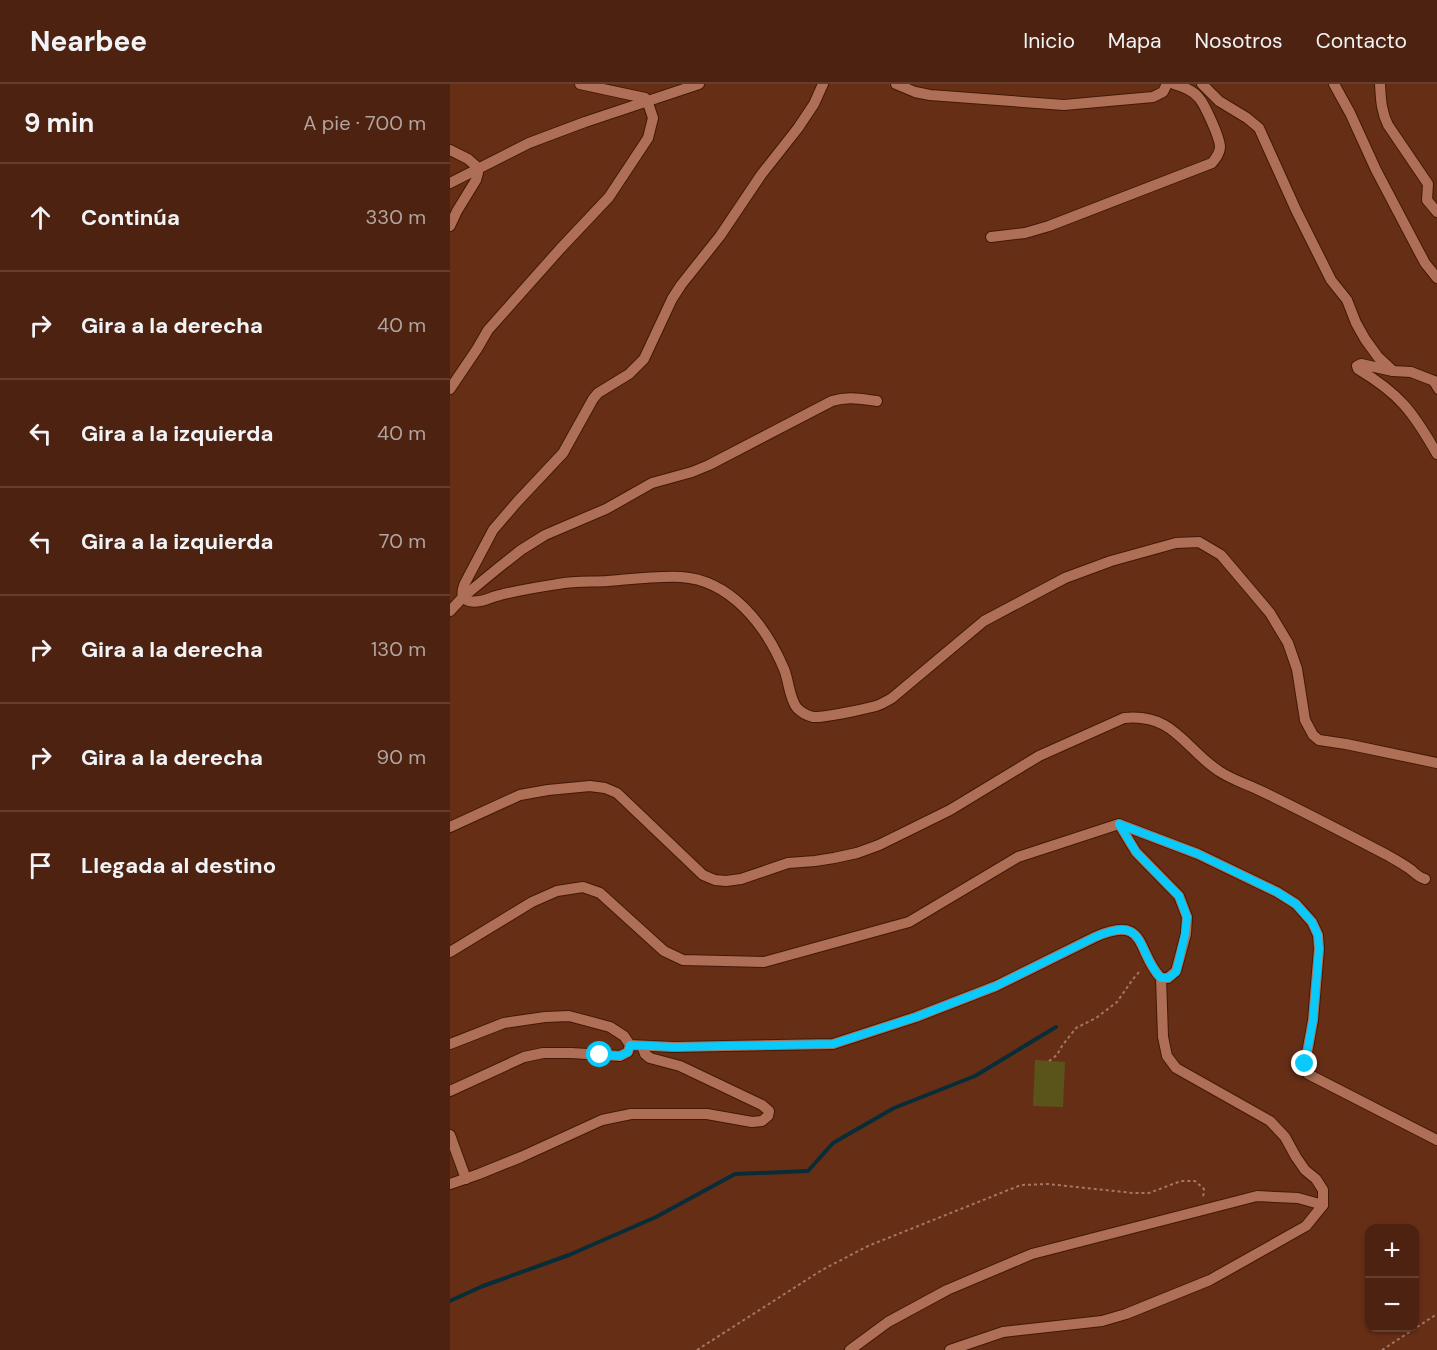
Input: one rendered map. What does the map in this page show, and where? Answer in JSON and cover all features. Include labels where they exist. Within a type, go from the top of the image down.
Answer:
[{"type":"street","points":[[450,389],[488,330],[609,197],[648,138],[653,118],[647,100],[643,96],[580,84]]},
{"type":"street","points":[[450,183],[529,143],[647,100],[699,84]]},
{"type":"street","points":[[823,84],[814,104],[798,128],[761,175],[720,236],[681,285],[644,359],[629,374],[598,393],[563,453],[493,531],[462,589],[465,600],[479,602],[499,595],[561,584],[663,577],[684,577],[704,581],[735,600],[758,622],[785,670],[796,707],[813,717],[882,704],[984,621],[1065,578],[1111,561],[1176,543],[1199,542],[1221,555],[1270,613],[1288,643],[1297,669],[1305,720],[1312,735],[1319,740],[1331,743],[1347,744],[1437,763]]},
{"type":"street","points":[[896,84],[915,92],[1064,105],[1153,97],[1163,92],[1167,84]]},
{"type":"street","points":[[945,95],[950,84]]},
{"type":"street","points":[[991,237],[1025,233],[1049,226],[1212,163],[1219,154],[1220,143],[1205,108],[1198,97],[1188,89],[1174,84]]},
{"type":"street","points":[[1202,84],[1219,101],[1259,128],[1331,280],[1347,300],[1365,339],[1378,357],[1393,371]]},
{"type":"street","points":[[1334,84],[1417,248],[1437,278]]},
{"type":"street","points":[[1380,84],[1384,117],[1428,184],[1428,201],[1437,212]]},
{"type":"street","points":[[450,150],[468,159],[478,170],[476,180],[450,226]]},
{"type":"street","points":[[1433,381],[1411,372],[1393,371],[1361,364],[1357,366],[1401,400],[1416,419],[1437,454]]},
{"type":"street","points":[[450,611],[463,597],[521,550],[576,520],[606,509],[652,483],[709,465],[820,407],[842,398],[877,401]]},
{"type":"street","points":[[450,827],[520,795],[572,787],[605,788],[617,793],[703,875],[715,880],[741,879],[788,863],[834,858],[879,845],[950,810],[1039,756],[1124,718],[1134,717],[1153,719],[1161,723],[1180,736],[1220,772],[1388,856],[1410,869],[1418,877],[1425,879]]},
{"type":"street","points":[[1119,824],[1136,852],[1179,896],[1187,917],[1176,972],[1168,978],[1161,978]]},
{"type":"street","points":[[450,952],[532,902],[557,891],[583,887],[600,893],[664,951],[683,960],[764,962],[909,922],[1018,857],[1119,824],[1198,854],[1277,892],[1296,904],[1312,922],[1318,935],[1319,949],[1313,1020],[1305,1064],[1308,1074],[1437,1140]]},
{"type":"street","points":[[630,1045],[674,1047],[833,1044],[916,1017],[996,986],[1109,931],[1122,929],[1133,933],[1161,978],[1162,1037],[1167,1056],[1176,1068],[1270,1120],[1285,1137],[1305,1170],[1320,1185],[1323,1191],[1323,1205],[1306,1226],[1210,1280],[1126,1314],[1102,1321],[1003,1332],[950,1350]]},
{"type":"street","points":[[450,1044],[504,1023],[569,1016],[610,1027],[624,1036],[630,1045],[628,1052],[620,1056],[543,1053],[524,1057],[450,1091]]},
{"type":"street","points":[[450,1184],[521,1157],[602,1120],[632,1114],[707,1114],[752,1122],[762,1121],[768,1116],[769,1111],[762,1105],[680,1066],[650,1058],[645,1054],[642,1046]]},
{"type":"street","points":[[450,1135],[466,1179]]},
{"type":"street","points":[[850,1350],[888,1322],[947,1290],[1032,1254],[1257,1197],[1299,1198],[1323,1205]]},
{"type":"lane","points":[[1433,381],[1431,384],[1437,391]]},
{"type":"path","points":[[1049,1061],[1057,1055],[1076,1028],[1096,1018],[1117,1002],[1141,971],[1152,966]]},
{"type":"path","points":[[697,1350],[822,1270],[868,1246],[1021,1185],[1048,1184],[1149,1193],[1180,1181],[1195,1181],[1204,1189],[1203,1199],[1196,1212]]},
{"type":"path","points":[[1382,1350],[1437,1314]]},
{"type":"shaded area","points":[[1035,1060],[1065,1062],[1063,1107],[1033,1106]]},
{"type":"waterway","points":[[450,1301],[483,1286],[569,1255],[656,1217],[735,1174],[808,1171],[833,1143],[894,1108],[975,1076],[1056,1027]]},
{"type":"route","points":[[600,1055],[620,1056],[628,1052],[630,1045],[674,1047],[833,1044],[916,1017],[996,986],[1095,937],[1122,929],[1133,933],[1142,945],[1156,973],[1161,978],[1168,978],[1176,972],[1187,917],[1179,896],[1136,852],[1119,824],[1198,854],[1277,892],[1296,904],[1312,922],[1318,935],[1319,949],[1313,1020],[1305,1064]]}]
